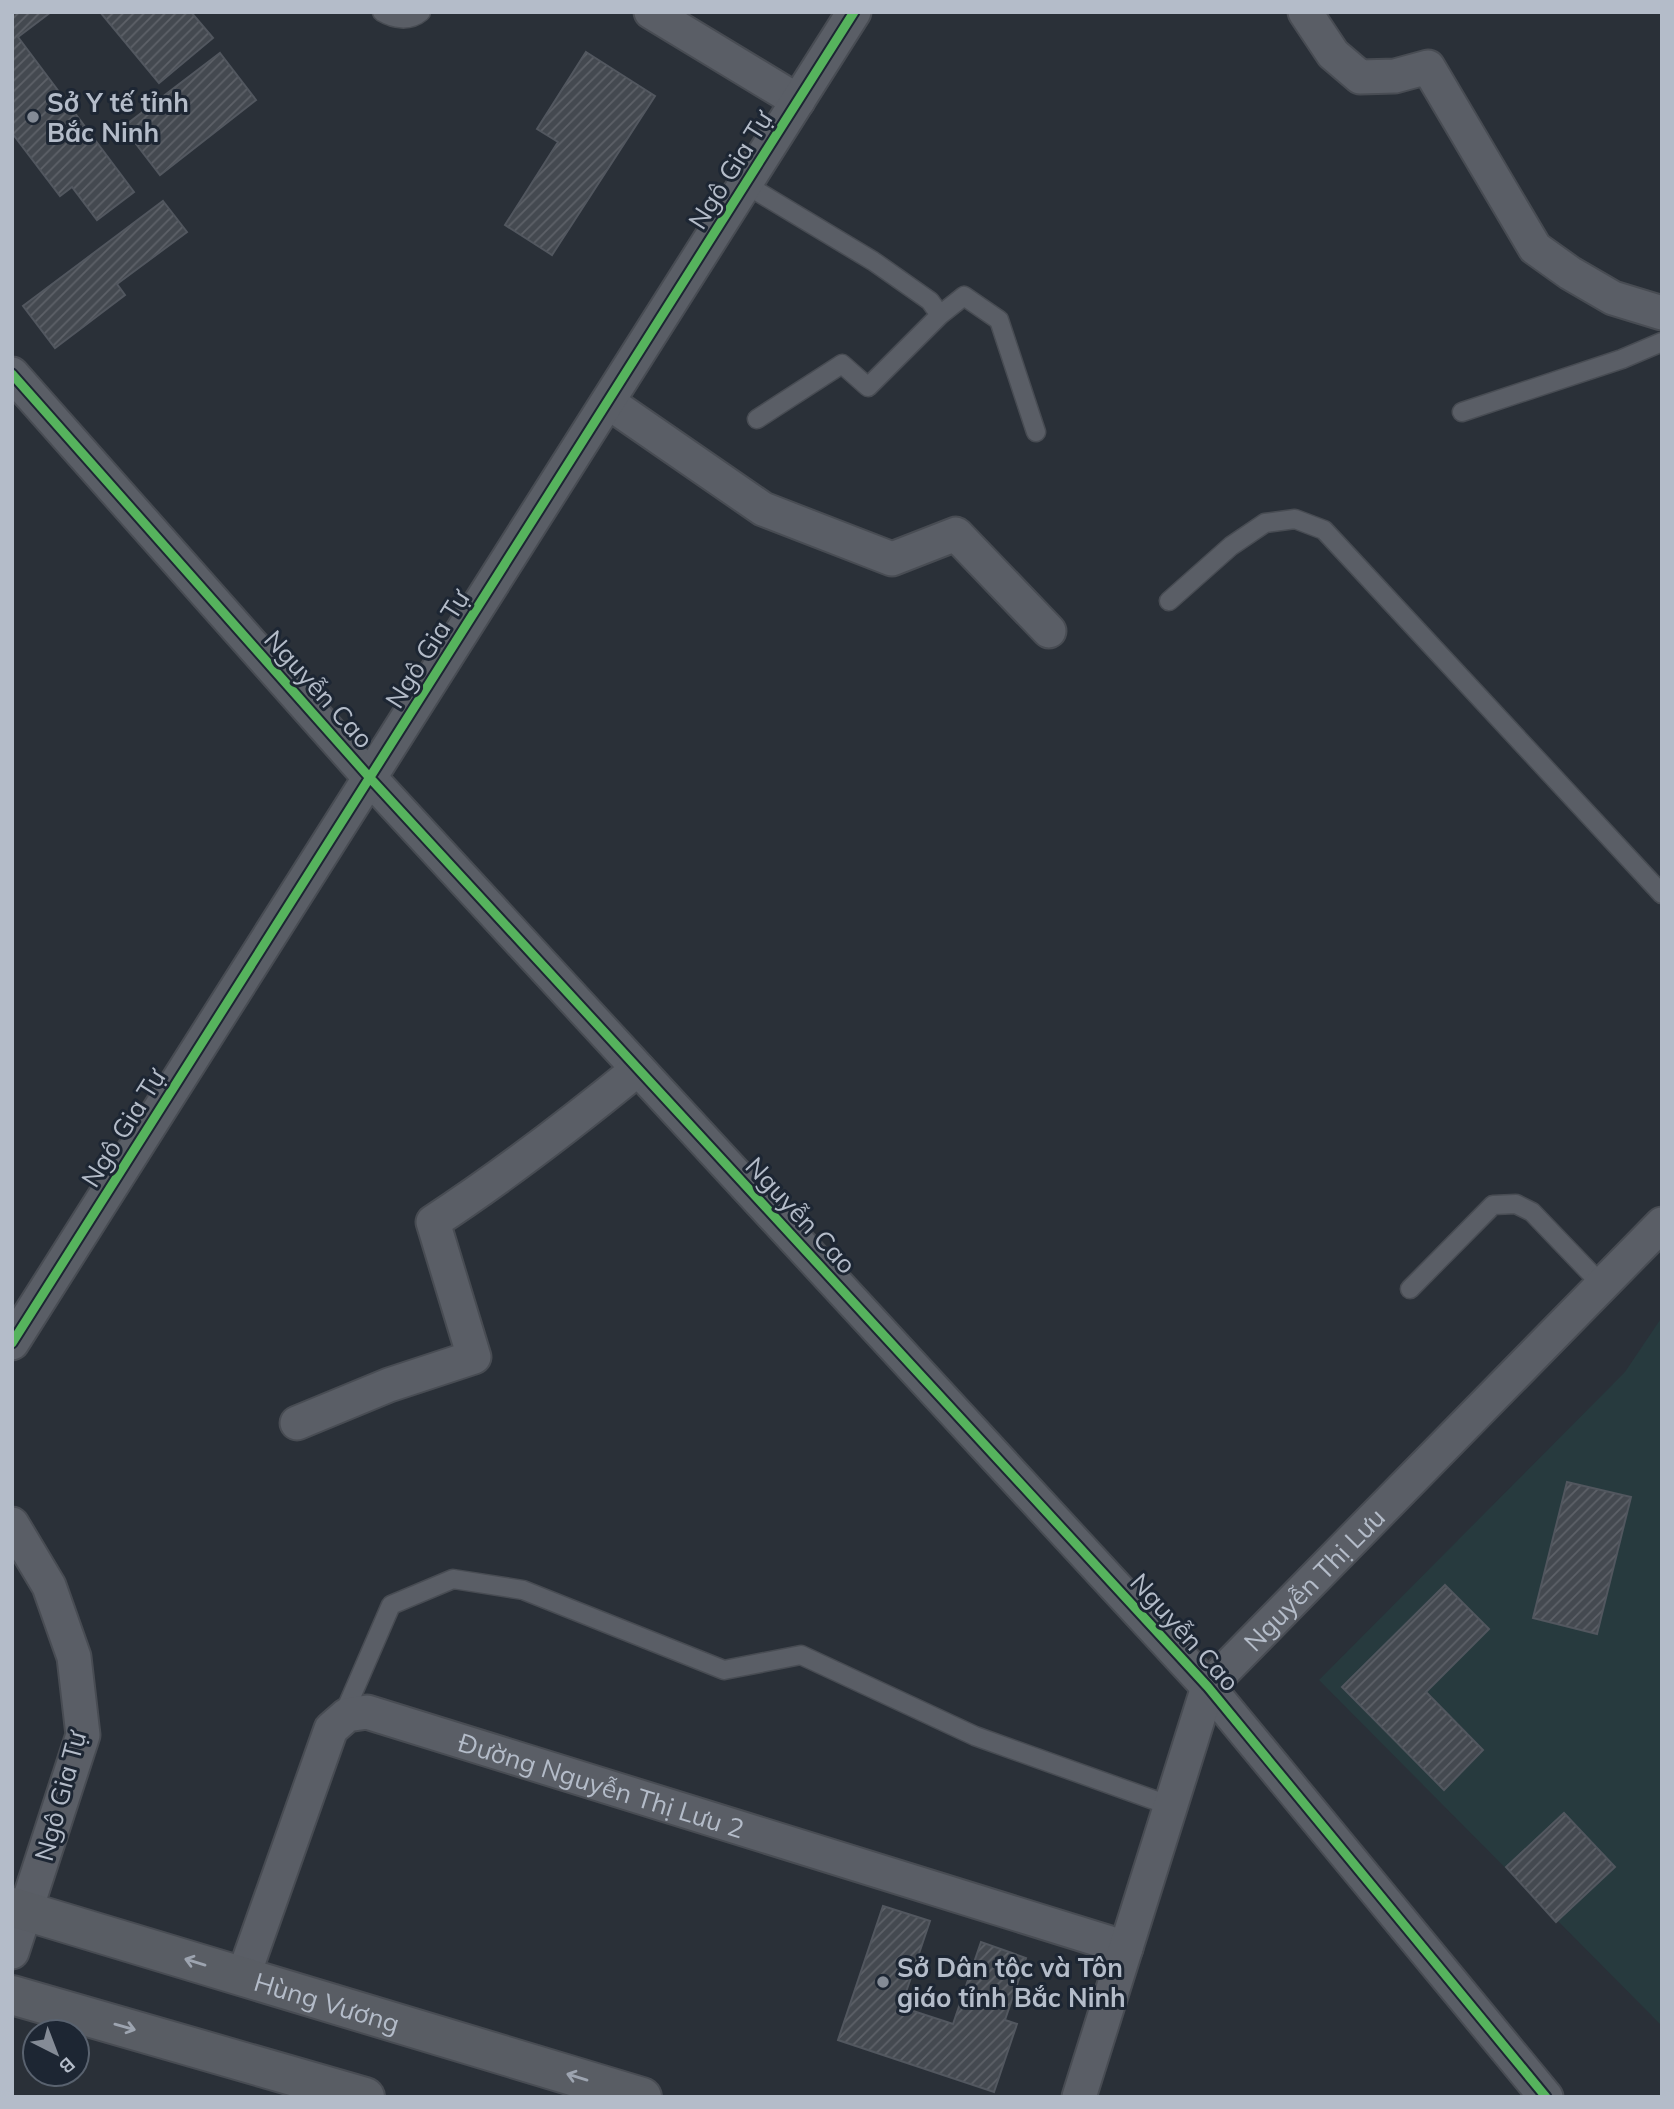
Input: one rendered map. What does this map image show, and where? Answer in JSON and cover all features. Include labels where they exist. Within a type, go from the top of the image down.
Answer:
[{"type":"main road","name":"Hùng Vương","points":[[19,1909],[642,2097]]},
{"type":"main road","points":[[12,1995],[365,2097]]},
{"type":"street","points":[[651,12],[798,101]]},
{"type":"street","name":"Ngô Gia Tự","points":[[12,1343],[854,12]]},
{"type":"street","points":[[1305,12],[1333,54],[1360,77],[1395,76],[1428,68],[1535,248],[1570,273],[1613,298],[1662,313]]},
{"type":"street","name":"Nguyễn Cao","points":[[12,374],[370,778],[1208,1687],[1546,2097]]},
{"type":"street","points":[[608,402],[763,509],[892,559],[956,534],[1049,631]]},
{"type":"street","points":[[297,1423],[389,1385],[474,1357],[433,1222],[476,1194],[568,1126],[638,1069]]},
{"type":"street","name":"Nguyễn Thị Lưu","points":[[1079,2097],[1208,1687],[1662,1224]]},
{"type":"street","name":"Ngô Gia Tự","points":[[12,1524],[49,1586],[74,1657],[83,1735],[19,1909],[12,1952]]},
{"type":"street","name":"Đường Nguyễn Thị Lưu 2","points":[[340,1721],[347,1715],[367,1712],[1126,1948]]},
{"type":"street","points":[[243,1977],[331,1729],[340,1721]]},
{"type":"lane","points":[[382,12],[394,19],[416,16],[421,12]]},
{"type":"lane","points":[[745,184],[873,261],[930,301],[940,316]]},
{"type":"lane","points":[[757,419],[842,364],[868,387],[964,296],[999,320],[1036,432]]},
{"type":"lane","points":[[1462,412],[1622,359],[1662,342]]},
{"type":"lane","points":[[1169,601],[1231,546],[1265,523],[1295,519],[1324,530],[1662,894]]},
{"type":"lane","points":[[1410,1289],[1493,1206],[1516,1204],[1532,1212],[1602,1285]]},
{"type":"lane","points":[[340,1721],[391,1605],[453,1579],[523,1590],[724,1670],[801,1655],[975,1736],[1171,1806]]},
{"type":"green space","points":[[1662,1317],[1662,2026],[1319,1680],[1625,1372]]},
{"type":"building","points":[[12,12],[51,12],[18,37],[134,192],[97,220],[72,187],[60,196],[12,133]]},
{"type":"building","points":[[100,12],[191,12],[213,38],[159,83]]},
{"type":"building","points":[[586,52],[655,96],[552,255],[505,225],[558,142],[537,129]]},
{"type":"building","points":[[220,53],[256,100],[160,175],[123,127]]},
{"type":"building","points":[[163,201],[187,232],[117,284],[125,295],[55,348],[23,306]]},
{"type":"building","points":[[1567,1482],[1631,1497],[1597,1634],[1533,1618]]},
{"type":"building","points":[[1445,1585],[1489,1629],[1426,1692],[1483,1750],[1444,1790],[1342,1687]]},
{"type":"building","points":[[1564,1813],[1615,1867],[1556,1922],[1506,1867]]},
{"type":"building","name":"Sở Dân tộc và Tôn giáo tỉnh Bắc Ninh","points":[[883,1906],[930,1921],[901,2007],[953,2024],[981,1942],[1026,1958],[1005,2020],[1017,2024],[994,2092],[838,2040]]},
{"type":"cycle path","points":[[12,1343],[854,12]]},
{"type":"cycle path","points":[[12,374],[370,778],[1208,1687],[1546,2097]]},
{"type":"place","name":"Sở Y tế tỉnh Bắc Ninh","points":[[33,117]]},
{"type":"place","name":"Sở Dân tộc và Tôn giáo tỉnh Bắc Ninh","points":[[883,1982]]}]
